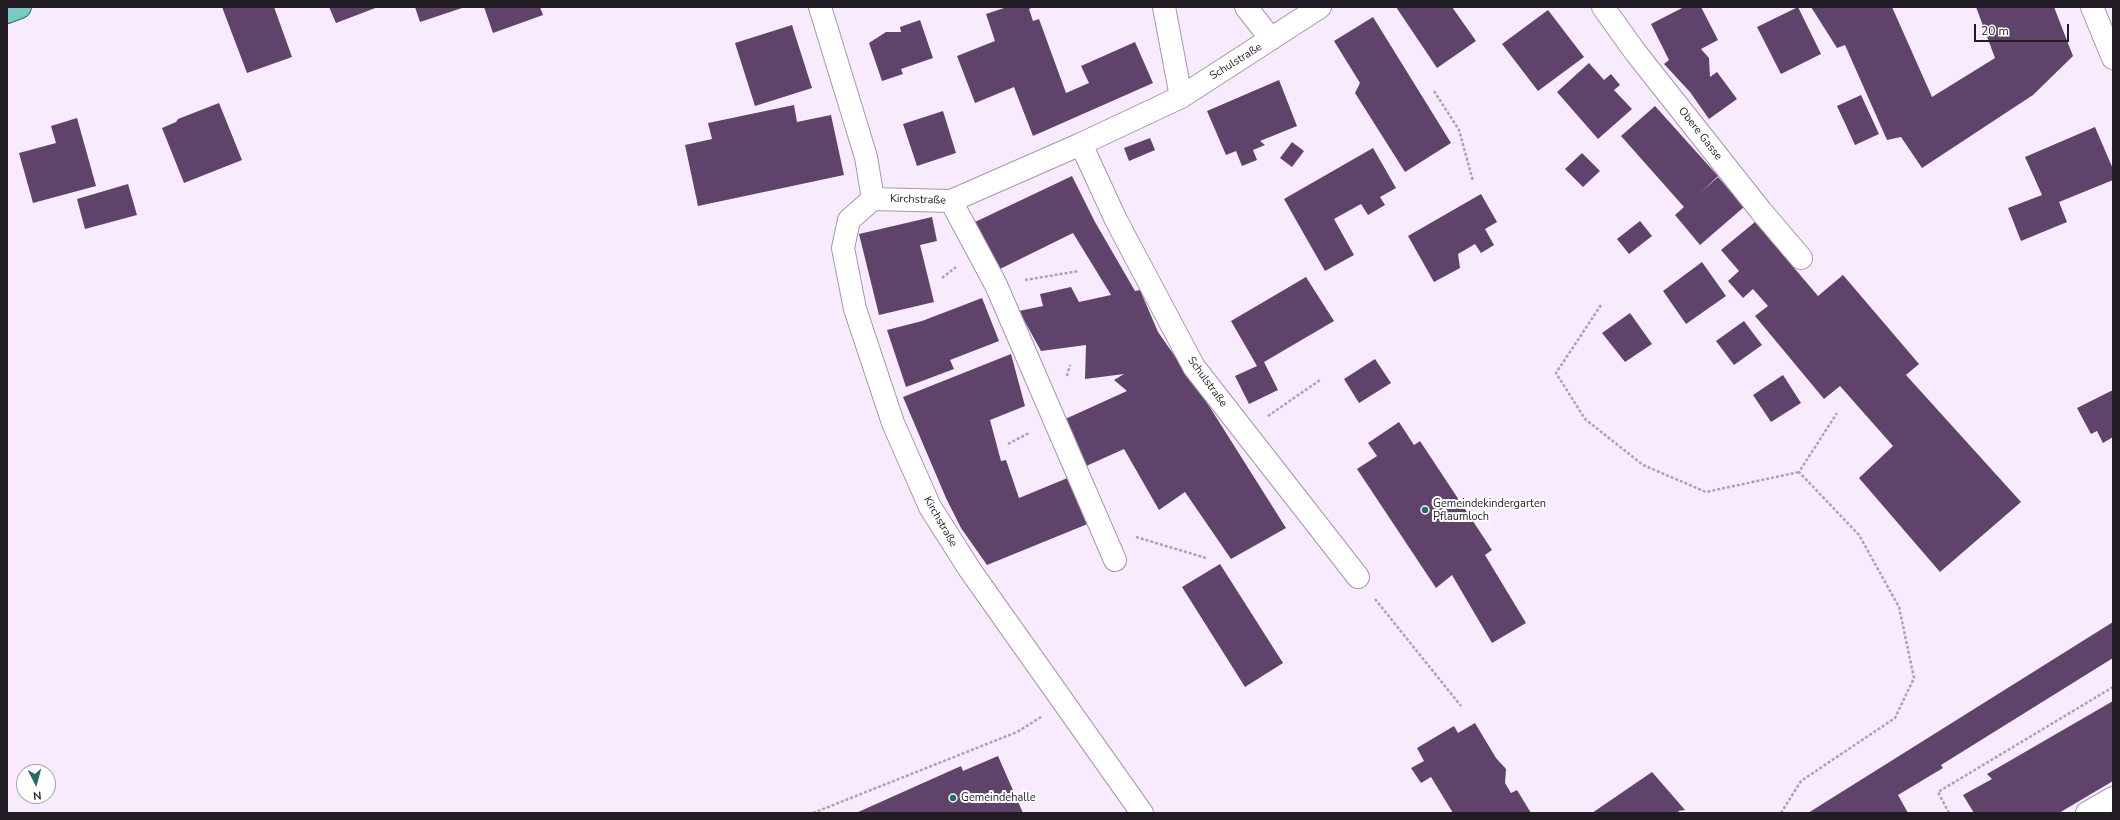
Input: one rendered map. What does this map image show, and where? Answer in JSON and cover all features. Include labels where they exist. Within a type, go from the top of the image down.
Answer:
[{"type":"main road","points":[[7,12],[20,7]]},
{"type":"street","points":[[820,7],[866,157],[873,199]]},
{"type":"street","points":[[1164,7],[1181,97]]},
{"type":"street","name":"Schulstraße","points":[[1246,7],[1271,39]]},
{"type":"street","name":"Schulstraße","points":[[951,201],[1082,144],[1181,97],[1320,7]]},
{"type":"street","name":"Obere Gasse","points":[[1603,7],[1641,59],[1801,258]]},
{"type":"street","points":[[2092,7],[2113,58]]},
{"type":"street","name":"Schulstraße","points":[[1082,144],[1116,220],[1194,367],[1358,577]]},
{"type":"street","name":"Kirchstraße","points":[[1116,560],[996,285],[951,201],[873,199],[848,220],[844,248],[855,310],[893,424],[930,507],[970,570],[1142,813]]},
{"type":"street","points":[[2087,813],[2113,798]]},
{"type":"path","points":[[1434,92],[1459,130],[1473,181]]},
{"type":"path","points":[[996,285],[1080,271]]},
{"type":"path","points":[[1601,305],[1556,373],[1585,419],[1643,465],[1706,492],[1799,472],[1837,413]]},
{"type":"path","points":[[1245,432],[1320,380]]},
{"type":"path","points":[[1781,813],[1801,781],[1895,718],[1914,678],[1899,607],[1859,535],[1799,472]]},
{"type":"path","points":[[1101,526],[1206,558]]},
{"type":"path","points":[[1358,577],[1461,706]]},
{"type":"path","points":[[1949,813],[1938,792],[2113,687]]},
{"type":"path","points":[[813,813],[1017,732],[1064,702]]},
{"type":"building","points":[[222,7],[274,7],[292,57],[247,73]]},
{"type":"building","points":[[329,7],[378,7],[336,23]]},
{"type":"building","points":[[415,7],[465,7],[420,22]]},
{"type":"building","points":[[484,7],[540,7],[543,15],[493,33]]},
{"type":"building","points":[[1007,7],[1033,7],[1029,9],[1033,21],[1039,19],[1066,93],[1089,83],[1081,66],[1135,42],[1153,83],[1033,136],[1014,87],[975,103],[957,56],[995,41],[986,14]]},
{"type":"building","points":[[1396,7],[1452,7],[1476,41],[1437,68]]},
{"type":"building","points":[[1684,7],[1701,7],[1718,40],[1701,49],[1709,58],[1710,77],[1717,72],[1737,99],[1709,119],[1690,92],[1664,64],[1669,60],[1651,24]]},
{"type":"building","points":[[1798,7],[1821,54],[1781,74],[1757,27]]},
{"type":"building","points":[[1811,7],[1892,7],[1932,97],[1995,58],[1976,7],[2054,7],[2073,56],[2033,95],[1922,168],[1901,137],[1887,140],[1845,45],[1837,48]]},
{"type":"building","points":[[1548,10],[1584,57],[1538,91],[1502,44]]},
{"type":"building","points":[[1373,17],[1451,143],[1405,172],[1355,93],[1360,83],[1334,41]]},
{"type":"building","points":[[920,20],[933,58],[901,69],[903,74],[882,81],[869,43],[886,32],[901,32],[900,27]]},
{"type":"building","points":[[792,25],[812,88],[755,106],[735,43]]},
{"type":"building","points":[[1589,63],[1604,80],[1611,74],[1620,85],[1614,90],[1632,109],[1598,139],[1557,92]]},
{"type":"building","points":[[1279,80],[1297,126],[1260,141],[1265,145],[1253,150],[1257,160],[1242,166],[1236,151],[1226,155],[1207,111]]},
{"type":"building","points":[[1861,95],[1879,134],[1855,145],[1837,106]]},
{"type":"building","points":[[219,103],[242,160],[184,183],[162,128],[176,122],[178,119]]},
{"type":"building","points":[[794,105],[797,122],[831,115],[844,175],[698,206],[685,145],[712,139],[708,123]]},
{"type":"building","points":[[1655,106],[1718,176],[1700,193],[1718,177],[1744,207],[1700,245],[1675,215],[1684,207],[1621,136]]},
{"type":"building","points":[[943,111],[956,153],[917,166],[903,124]]},
{"type":"building","points":[[77,118],[96,186],[33,203],[19,153],[56,143],[51,126]]},
{"type":"building","points":[[2095,127],[2113,169],[2113,180],[2059,202],[2067,222],[2021,241],[2008,208],[2042,195],[2025,157]]},
{"type":"building","points":[[1150,138],[1155,150],[1129,161],[1124,148]]},
{"type":"building","points":[[1292,142],[1304,151],[1292,167],[1280,158]]},
{"type":"building","points":[[1373,148],[1396,188],[1380,197],[1385,205],[1368,215],[1361,204],[1334,219],[1354,255],[1325,271],[1284,199]]},
{"type":"building","points":[[1582,153],[1600,171],[1583,187],[1565,169]]},
{"type":"building","points":[[1072,176],[1095,222],[1135,291],[1140,290],[1158,332],[1204,398],[1286,528],[1231,559],[1185,492],[1159,510],[1124,449],[1084,467],[1063,420],[1127,391],[1114,380],[1124,374],[1085,379],[1086,345],[1041,351],[1019,311],[1043,306],[1040,294],[1071,287],[1079,302],[1111,295],[1073,233],[998,270],[975,222]]},
{"type":"building","points":[[128,184],[137,215],[85,229],[77,199]]},
{"type":"building","points":[[1481,194],[1497,222],[1485,229],[1494,245],[1481,253],[1475,244],[1458,254],[1460,268],[1434,282],[1408,236]]},
{"type":"building","points":[[932,217],[937,241],[920,245],[934,302],[879,315],[859,234]]},
{"type":"building","points":[[1640,221],[1652,236],[1629,254],[1617,239]]},
{"type":"building","points":[[1755,222],[1818,296],[1843,275],[1919,364],[1906,375],[2021,502],[1940,572],[1859,478],[1893,446],[1840,386],[1824,399],[1755,316],[1768,306],[1753,289],[1743,298],[1728,281],[1739,271],[1721,250]]},
{"type":"building","points":[[1702,262],[1726,296],[1686,324],[1663,291]]},
{"type":"building","points":[[1306,277],[1334,321],[1264,362],[1278,390],[1249,404],[1235,376],[1257,366],[1231,321]]},
{"type":"building","points":[[982,298],[999,341],[950,360],[954,369],[906,387],[887,330],[922,321]]},
{"type":"building","points":[[1630,313],[1652,344],[1625,362],[1602,333]]},
{"type":"building","points":[[1744,321],[1762,345],[1734,365],[1716,341]]},
{"type":"building","points":[[1011,354],[1025,406],[990,420],[1001,461],[1006,460],[1019,498],[1070,477],[1090,523],[987,565],[961,528],[946,498],[903,397]]},
{"type":"building","points":[[1375,359],[1391,383],[1359,403],[1344,379]]},
{"type":"building","points":[[1783,375],[1801,403],[1771,422],[1753,395]]},
{"type":"building","points":[[2113,390],[2113,437],[2103,443],[2097,431],[2091,434],[2077,408]]},
{"type":"building","name":"Gemeindekindergarten Pflaumloch","points":[[1399,422],[1414,445],[1420,441],[1492,550],[1485,555],[1526,623],[1492,643],[1452,575],[1436,588],[1357,469],[1377,456],[1368,443]]},
{"type":"building","points":[[1220,564],[1283,663],[1245,687],[1182,587]]},
{"type":"building","points":[[2113,622],[2113,658],[1941,765],[1943,768],[1898,795],[1908,813],[1808,813]]},
{"type":"building","points":[[2113,701],[2113,781],[2059,813],[1974,813],[1963,795],[1992,779],[1987,774]]},
{"type":"building","points":[[1475,723],[1496,758],[1506,769],[1505,783],[1511,793],[1517,790],[1531,813],[1453,813],[1431,777],[1421,783],[1411,768],[1424,761],[1417,748],[1454,726],[1458,733]]},
{"type":"building","name":"Gemeindehalle","points":[[998,756],[1023,813],[856,813],[961,766],[963,771]]},
{"type":"building","points":[[1652,772],[1685,810],[1678,811],[1680,813],[1592,813]]},
{"type":"place","name":"Gemeindekindergarten Pflaumloch","points":[[1425,510]]},
{"type":"place","name":"Gemeindehalle","points":[[953,798]]}]
